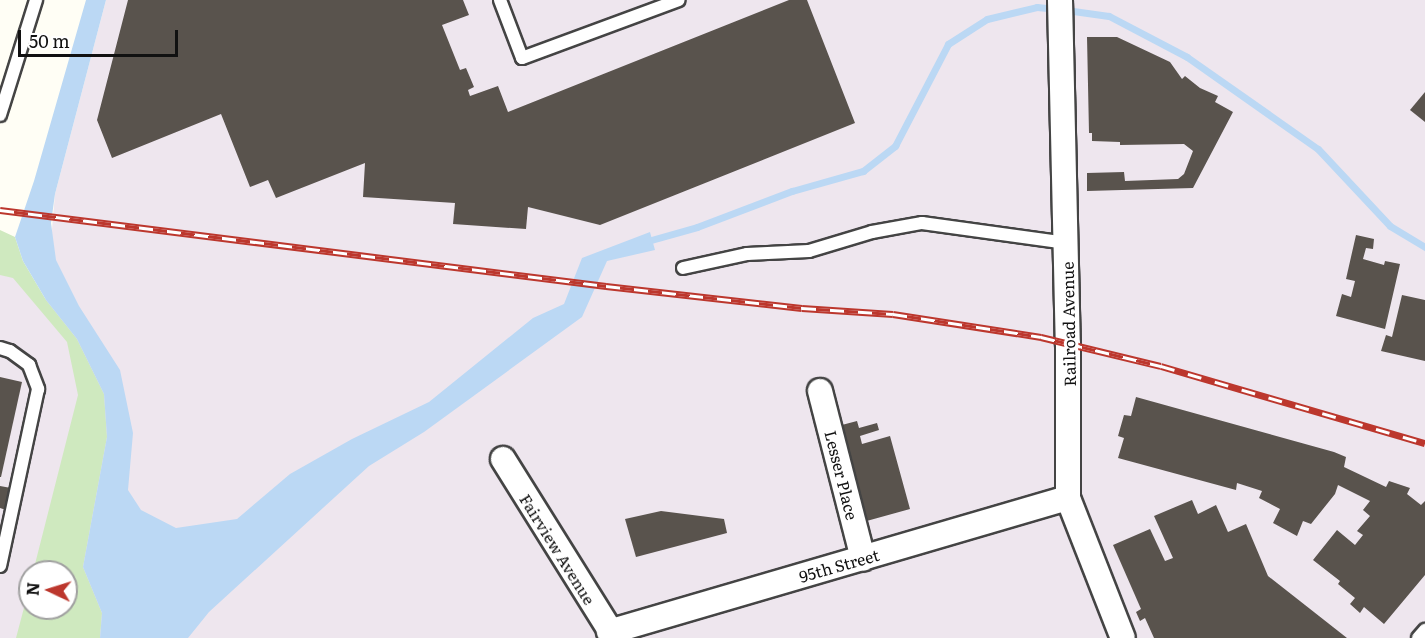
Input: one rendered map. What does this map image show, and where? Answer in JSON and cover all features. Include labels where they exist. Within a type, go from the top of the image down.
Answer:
[{"type":"street","name":"Railroad Avenue","points":[[1060,0],[1066,243],[1068,498],[1123,638]]},
{"type":"street","name":"Lesser Place","points":[[820,391],[863,558]]},
{"type":"street","name":"Fairview Avenue","points":[[503,459],[612,635]]},
{"type":"street","name":"95th Street","points":[[612,635],[1068,498]]},
{"type":"lane","points":[[0,115],[36,0]]},
{"type":"lane","points":[[505,1],[522,58],[679,0]]},
{"type":"lane","points":[[683,268],[747,254],[809,251],[872,232],[922,223],[1066,243]]},
{"type":"lane","points":[[0,348],[10,351],[29,365],[38,389],[0,566]]},
{"type":"lane","points":[[1418,638],[1425,630]]},
{"type":"shaded area","points":[[106,0],[1425,0],[1425,638],[0,638],[0,263],[46,299],[55,194]]},
{"type":"green space","points":[[0,230],[15,237],[23,261],[46,300],[77,339],[104,394],[107,437],[83,567],[102,613],[100,638],[16,638],[21,620],[78,620],[78,560],[36,560],[78,395],[67,342],[13,278],[0,275]]},
{"type":"water","points":[[86,0],[106,0],[55,194],[51,223],[56,260],[79,306],[120,370],[133,433],[128,490],[141,510],[176,528],[237,519],[290,474],[352,439],[429,402],[533,318],[564,304],[582,258],[650,232],[655,250],[607,261],[582,317],[424,432],[369,466],[209,612],[188,638],[100,638],[102,613],[83,567],[107,437],[104,394],[77,339],[46,300],[23,261],[15,237],[34,181]]},
{"type":"building","points":[[128,0],[463,0],[469,15],[442,25],[460,70],[466,68],[474,87],[468,90],[470,96],[498,86],[508,112],[789,0],[807,0],[855,123],[600,225],[528,207],[526,229],[453,224],[455,203],[363,197],[365,163],[276,198],[268,180],[250,187],[221,114],[112,158],[97,120]]},
{"type":"building","points":[[1087,37],[1117,37],[1170,62],[1182,79],[1185,76],[1200,88],[1218,96],[1215,102],[1233,112],[1193,188],[1087,191],[1087,173],[1124,172],[1125,181],[1178,179],[1184,174],[1193,151],[1184,144],[1120,145],[1120,142],[1092,141],[1092,133],[1089,133]]},
{"type":"building","points":[[1425,92],[1425,122],[1410,110]]},
{"type":"building","points":[[1356,235],[1374,239],[1373,249],[1366,248],[1363,259],[1384,265],[1385,261],[1400,264],[1385,329],[1336,316],[1342,294],[1351,297],[1355,281],[1346,279]]},
{"type":"building","points":[[1402,295],[1425,300],[1425,361],[1381,351],[1386,335],[1392,337]]},
{"type":"building","points":[[0,377],[22,382],[1,477],[0,477]]},
{"type":"building","points":[[1136,397],[1334,452],[1346,457],[1344,467],[1386,487],[1389,481],[1410,488],[1407,494],[1421,505],[1425,501],[1425,575],[1384,624],[1364,607],[1360,613],[1350,604],[1355,598],[1338,584],[1340,581],[1313,560],[1337,530],[1355,545],[1363,535],[1357,531],[1370,516],[1363,510],[1370,501],[1338,485],[1335,494],[1311,524],[1303,521],[1297,536],[1273,523],[1280,509],[1259,498],[1262,491],[1237,483],[1236,490],[1118,458],[1124,438],[1118,436],[1124,415],[1131,416]]},
{"type":"building","points":[[857,421],[859,428],[877,423],[879,430],[860,436],[862,444],[890,436],[910,509],[863,522],[838,426]]},
{"type":"building","points":[[0,486],[11,488],[6,510],[0,508]]},
{"type":"building","points":[[1192,500],[1198,514],[1216,505],[1228,532],[1246,524],[1268,576],[1347,638],[1154,638],[1145,618],[1140,621],[1136,612],[1141,609],[1113,545],[1150,529],[1165,561],[1173,558],[1154,516]]},
{"type":"building","points":[[661,511],[724,519],[727,533],[636,557],[625,519]]},
{"type":"waterway","points":[[644,242],[697,227],[792,191],[863,171],[895,146],[948,44],[987,19],[1037,7],[1055,9]]},
{"type":"waterway","points":[[1066,10],[1109,16],[1187,57],[1318,149],[1390,226],[1425,247]]},
{"type":"railway","points":[[0,210],[606,286],[802,308],[893,314],[1041,337],[1161,366],[1425,443]]}]
